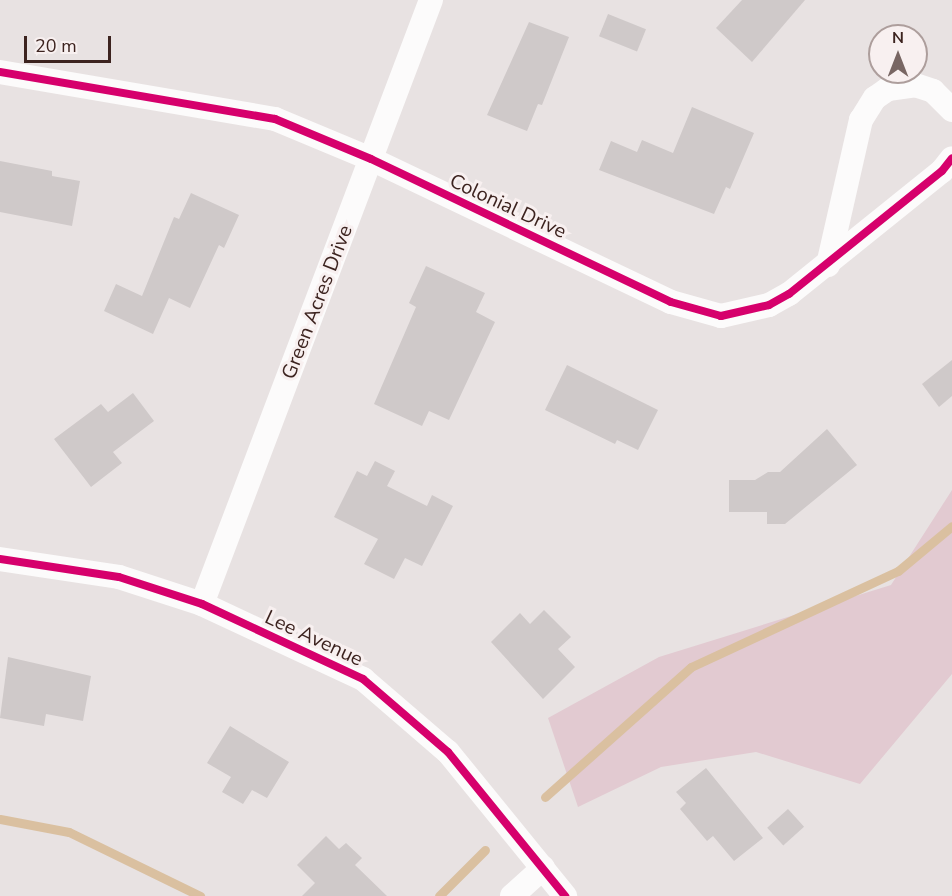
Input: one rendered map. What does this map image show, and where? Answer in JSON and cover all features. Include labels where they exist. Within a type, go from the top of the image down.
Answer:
[{"type":"street","name":"Green Acres Drive","points":[[202,604],[431,0]]},
{"type":"street","name":"Colonial Drive","points":[[0,72],[275,119],[371,159],[697,311],[721,316],[769,305],[828,265],[942,171],[952,158]]},
{"type":"street","points":[[828,265],[861,120],[875,98],[888,89],[915,85],[933,91],[952,110]]},
{"type":"street","name":"Lee Avenue","points":[[0,560],[119,577],[202,604],[363,679],[448,752],[566,896]]},
{"type":"street","points":[[512,896],[543,868]]},
{"type":"shaded area","points":[[952,490],[952,674],[860,784],[756,752],[661,767],[578,807],[548,718],[659,657],[891,585]]},
{"type":"building","points":[[742,0],[805,0],[752,62],[716,28]]},
{"type":"building","points":[[608,14],[646,29],[637,52],[599,36]]},
{"type":"building","points":[[529,22],[569,37],[542,105],[538,104],[527,131],[487,115]]},
{"type":"building","points":[[692,107],[754,133],[730,189],[726,187],[714,214],[599,170],[611,141],[637,152],[642,140],[673,153]]},
{"type":"building","points":[[0,161],[52,171],[52,176],[80,181],[72,226],[0,212]]},
{"type":"building","points":[[191,193],[239,215],[224,248],[219,245],[190,308],[169,298],[153,334],[104,311],[116,284],[142,296],[174,217],[179,219]]},
{"type":"building","points":[[426,266],[485,293],[476,312],[495,322],[449,420],[429,411],[422,426],[374,404],[416,307],[409,303]]},
{"type":"building","points":[[952,360],[952,396],[939,407],[922,384]]},
{"type":"building","points":[[567,365],[658,410],[638,450],[617,440],[615,444],[545,410]]},
{"type":"building","points":[[133,393],[154,421],[113,452],[122,463],[91,487],[54,439],[101,404],[108,412]]},
{"type":"building","points":[[827,429],[857,465],[785,524],[767,524],[767,512],[729,512],[729,480],[755,480],[768,472],[780,472]]},
{"type":"building","points":[[375,461],[395,471],[387,486],[427,506],[432,495],[453,506],[422,566],[405,558],[394,579],[364,564],[378,539],[334,517],[357,471],[367,476]]},
{"type":"building","points":[[544,610],[571,637],[558,649],[575,667],[543,699],[491,642],[520,613],[530,624]]},
{"type":"building","points":[[8,657],[91,676],[83,721],[46,714],[44,726],[0,718]]},
{"type":"building","points":[[230,726],[289,762],[267,798],[252,790],[243,804],[222,792],[231,777],[207,763]]},
{"type":"building","points":[[706,768],[763,838],[734,861],[713,836],[707,841],[680,809],[686,803],[676,792]]},
{"type":"building","points":[[788,809],[804,827],[783,846],[767,828]]},
{"type":"building","points":[[326,836],[339,849],[346,843],[362,858],[355,865],[387,896],[302,896],[315,883],[297,865]]},
{"type":"waterway","points":[[545,797],[691,667],[898,571],[952,526]]},
{"type":"waterway","points":[[0,819],[69,832],[200,896]]},
{"type":"waterway","points":[[439,896],[485,850]]},
{"type":"cycle path","points":[[0,72],[275,119],[371,159],[671,302],[721,316],[769,305],[789,294],[942,171],[952,158]]},
{"type":"cycle path","points":[[0,559],[119,577],[202,604],[363,679],[448,752],[565,896]]}]
